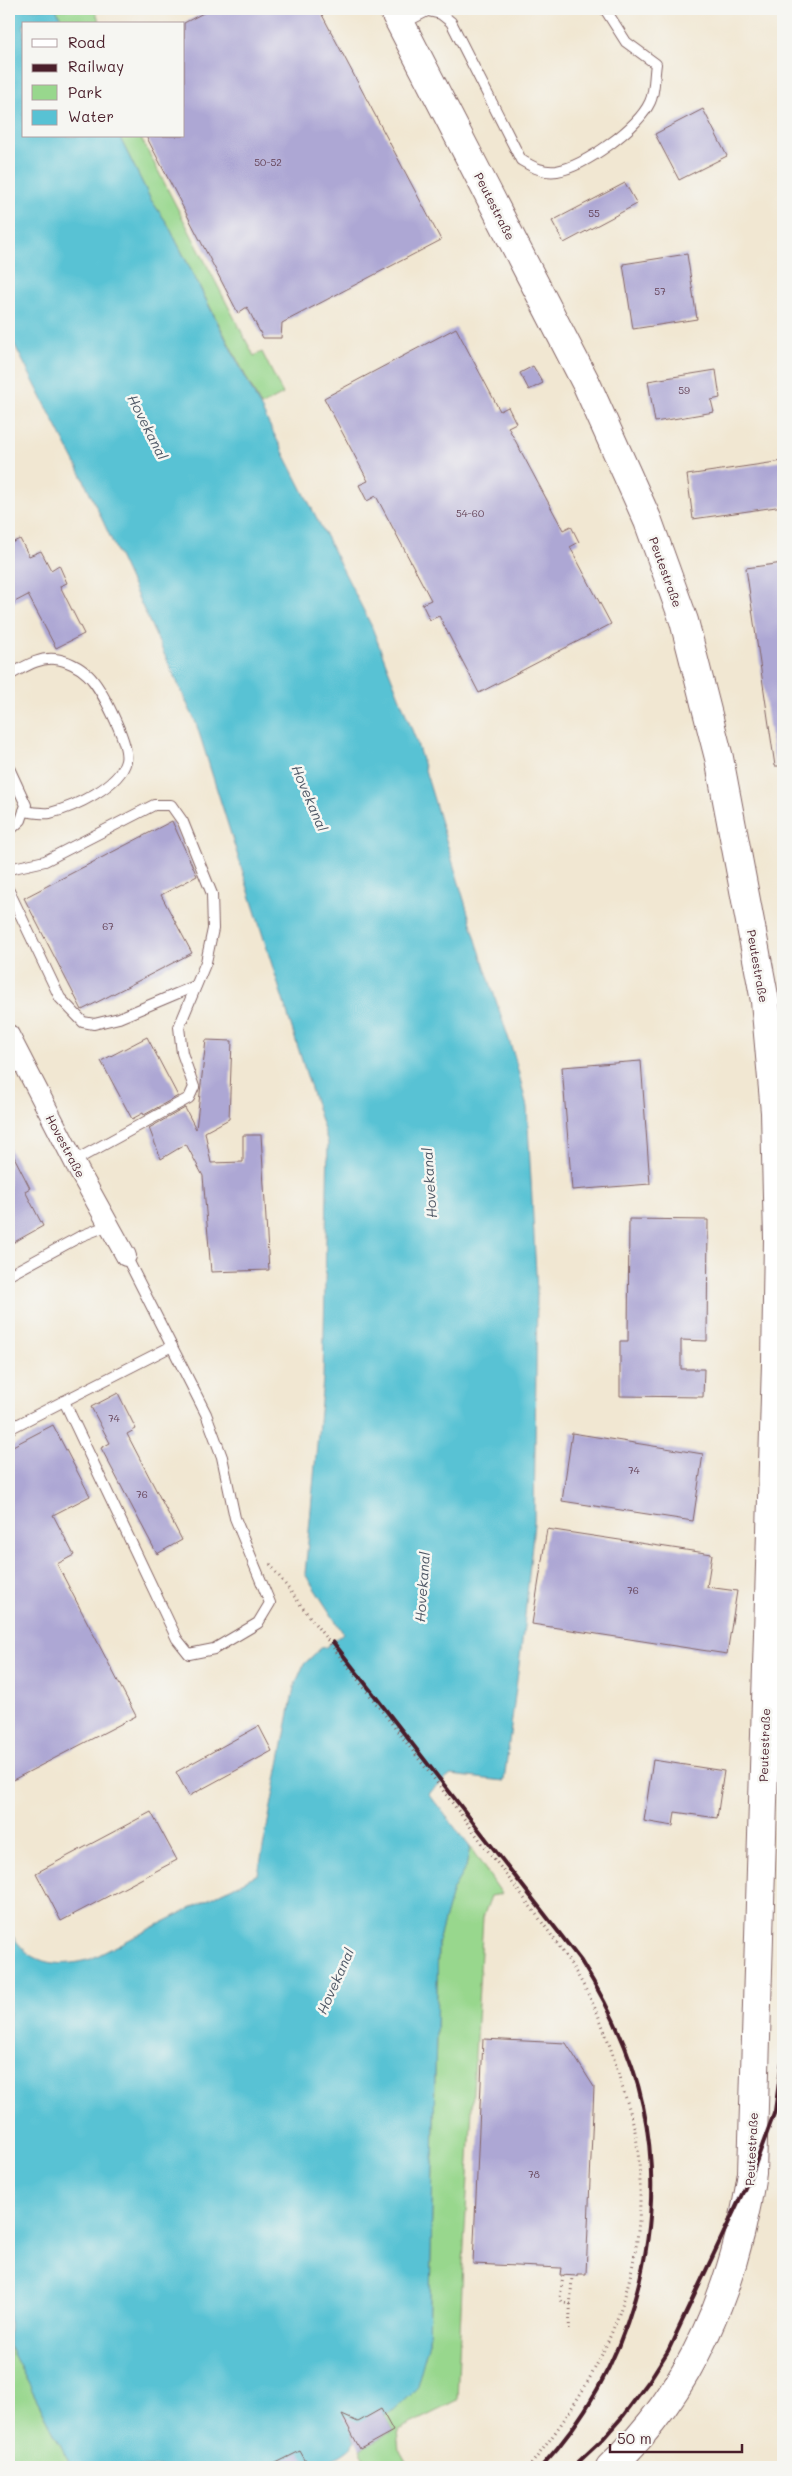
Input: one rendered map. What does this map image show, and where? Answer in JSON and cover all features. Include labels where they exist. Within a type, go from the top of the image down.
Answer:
[{"type":"street","name":"Peutestraße","points":[[397,17],[586,383],[645,514],[684,621],[719,758],[735,836],[764,1001],[775,1112],[778,1239],[776,1363],[752,2173],[746,2214],[737,2251],[715,2314],[688,2369],[652,2420],[610,2467]]},
{"type":"street","name":"Hovestraße","points":[[9,1035],[74,1161],[126,1256]]},
{"type":"lane","points":[[397,17],[430,10],[441,14],[451,22],[521,160],[537,170],[557,171],[586,160],[637,122],[651,101],[656,64],[626,42],[605,9]]},
{"type":"lane","points":[[9,674],[41,659],[56,659],[74,665],[90,676],[108,706],[125,745],[126,759],[122,772],[108,786],[76,803],[49,813],[24,812]]},
{"type":"lane","points":[[9,768],[26,805],[21,820],[9,831]]},
{"type":"lane","points":[[9,869],[45,861],[77,846],[132,814],[154,805],[171,805],[183,822],[212,894],[212,929],[206,962],[179,1027],[182,1053],[194,1087],[190,1098],[74,1161]]},
{"type":"lane","points":[[9,891],[60,998],[83,1022],[94,1024],[119,1018],[195,986]]},
{"type":"lane","points":[[9,1275],[81,1236],[109,1225]]},
{"type":"lane","points":[[64,1401],[177,1639],[190,1654],[214,1649],[258,1623],[270,1603],[235,1518],[222,1457],[206,1414],[126,1256]]},
{"type":"lane","points":[[9,1429],[172,1346]]},
{"type":"path","points":[[265,1558],[439,1785],[558,1946],[585,1989],[607,2034],[637,2142],[640,2202],[634,2263],[624,2304],[586,2388],[529,2467]]},
{"type":"path","points":[[562,2276],[560,2298],[563,2303],[571,2304]]},
{"type":"path","points":[[569,2330],[572,2276]]},
{"type":"green space","points":[[56,9],[94,9],[100,22],[63,22]]},
{"type":"green space","points":[[120,138],[141,138],[254,356],[262,352],[283,394],[261,406],[167,223],[151,200]]},
{"type":"green space","points":[[470,1847],[502,1894],[491,1896],[483,1917],[457,2401],[398,2430],[400,2451],[409,2467],[369,2467],[360,2449],[393,2431],[384,2415],[394,2410],[429,2342],[438,1942],[453,1888],[466,1867]]},
{"type":"green space","points":[[9,2346],[72,2467],[9,2467]]},
{"type":"water","name":"Hovekanal","points":[[9,9],[56,9],[63,22],[22,22],[22,138],[120,138],[151,200],[167,223],[371,625],[416,740],[477,943],[515,1058],[527,1107],[537,1292],[534,1523],[524,1626],[504,1781],[451,1775],[428,1793],[470,1847],[466,1867],[453,1889],[438,1942],[429,2342],[416,2389],[394,2410],[384,2415],[381,2409],[373,2414],[377,2422],[352,2435],[355,2441],[347,2450],[334,2458],[314,2465],[308,2465],[305,2459],[289,2467],[286,2467],[282,2460],[268,2467],[72,2467],[9,2346],[9,1930],[25,1950],[34,1957],[54,1963],[78,1962],[91,1959],[258,1874],[294,1687],[304,1664],[321,1648],[326,1647],[343,1633],[305,1574],[323,1379],[328,1143],[196,723],[83,478],[9,334]]},
{"type":"building","points":[[211,9],[319,9],[441,240],[282,323],[281,338],[263,338],[247,307],[238,313],[147,138],[185,138],[185,22]]},
{"type":"building","points":[[703,109],[727,156],[679,180],[655,134]]},
{"type":"building","points":[[625,183],[637,204],[564,243],[552,221]]},
{"type":"building","points":[[687,254],[697,319],[633,329],[623,264]]},
{"type":"building","points":[[456,328],[500,411],[508,407],[516,423],[508,427],[563,530],[571,526],[579,542],[570,547],[611,624],[479,693],[439,616],[430,620],[422,604],[431,600],[376,496],[367,501],[359,485],[368,481],[324,398]]},
{"type":"building","points":[[533,366],[543,383],[529,390],[520,373]]},
{"type":"building","points":[[716,370],[720,398],[711,400],[714,412],[655,422],[648,381]]},
{"type":"building","points":[[783,461],[783,506],[693,519],[687,475]]},
{"type":"building","points":[[20,539],[29,556],[41,551],[51,570],[59,565],[67,583],[60,586],[84,634],[56,648],[28,595],[9,605],[9,544]]},
{"type":"building","points":[[783,563],[783,766],[775,766],[746,568]]},
{"type":"building","points":[[172,821],[197,876],[161,895],[192,953],[82,1010],[24,898]]},
{"type":"building","points":[[147,1037],[178,1096],[144,1115],[143,1113],[132,1119],[101,1061]]},
{"type":"building","points":[[206,1040],[232,1041],[229,1119],[205,1132],[211,1163],[243,1162],[243,1135],[261,1135],[269,1270],[211,1272],[203,1176],[186,1144],[161,1159],[149,1128],[185,1108],[196,1129]]},
{"type":"building","points":[[641,1061],[650,1184],[572,1190],[562,1067]]},
{"type":"building","points":[[9,1147],[30,1188],[25,1191],[43,1226],[9,1245]]},
{"type":"building","points":[[629,1219],[708,1220],[707,1341],[681,1340],[681,1369],[704,1369],[703,1397],[620,1396],[620,1341],[628,1341]]},
{"type":"building","points":[[118,1393],[136,1429],[127,1434],[182,1540],[157,1554],[101,1448],[110,1443],[91,1407]]},
{"type":"building","points":[[53,1425],[90,1496],[53,1515],[74,1555],[57,1564],[136,1716],[9,1782],[9,1448]]},
{"type":"building","points":[[572,1433],[703,1454],[693,1521],[562,1501]]},
{"type":"building","points":[[547,1529],[712,1554],[707,1587],[737,1591],[727,1654],[532,1624]]},
{"type":"building","points":[[259,1726],[272,1751],[189,1796],[176,1772]]},
{"type":"building","points":[[653,1760],[724,1771],[717,1818],[675,1812],[673,1826],[644,1821]]},
{"type":"building","points":[[151,1812],[177,1860],[61,1921],[36,1873]]},
{"type":"building","points":[[483,2039],[566,2043],[594,2087],[586,2274],[577,2274],[577,2276],[560,2275],[561,2268],[473,2264]]},
{"type":"building","points":[[381,2409],[393,2431],[360,2449],[342,2415],[358,2422]]},
{"type":"building","points":[[300,2451],[309,2467],[268,2467]]},
{"type":"railway","points":[[333,1642],[581,1961],[601,1995],[618,2030],[633,2067],[638,2086],[650,2154],[651,2203],[646,2251],[635,2299],[619,2345],[597,2389],[571,2430],[541,2467]]},
{"type":"railway","points":[[573,2467],[602,2440],[623,2416],[668,2351],[752,2173],[775,2111],[783,2054]]}]
